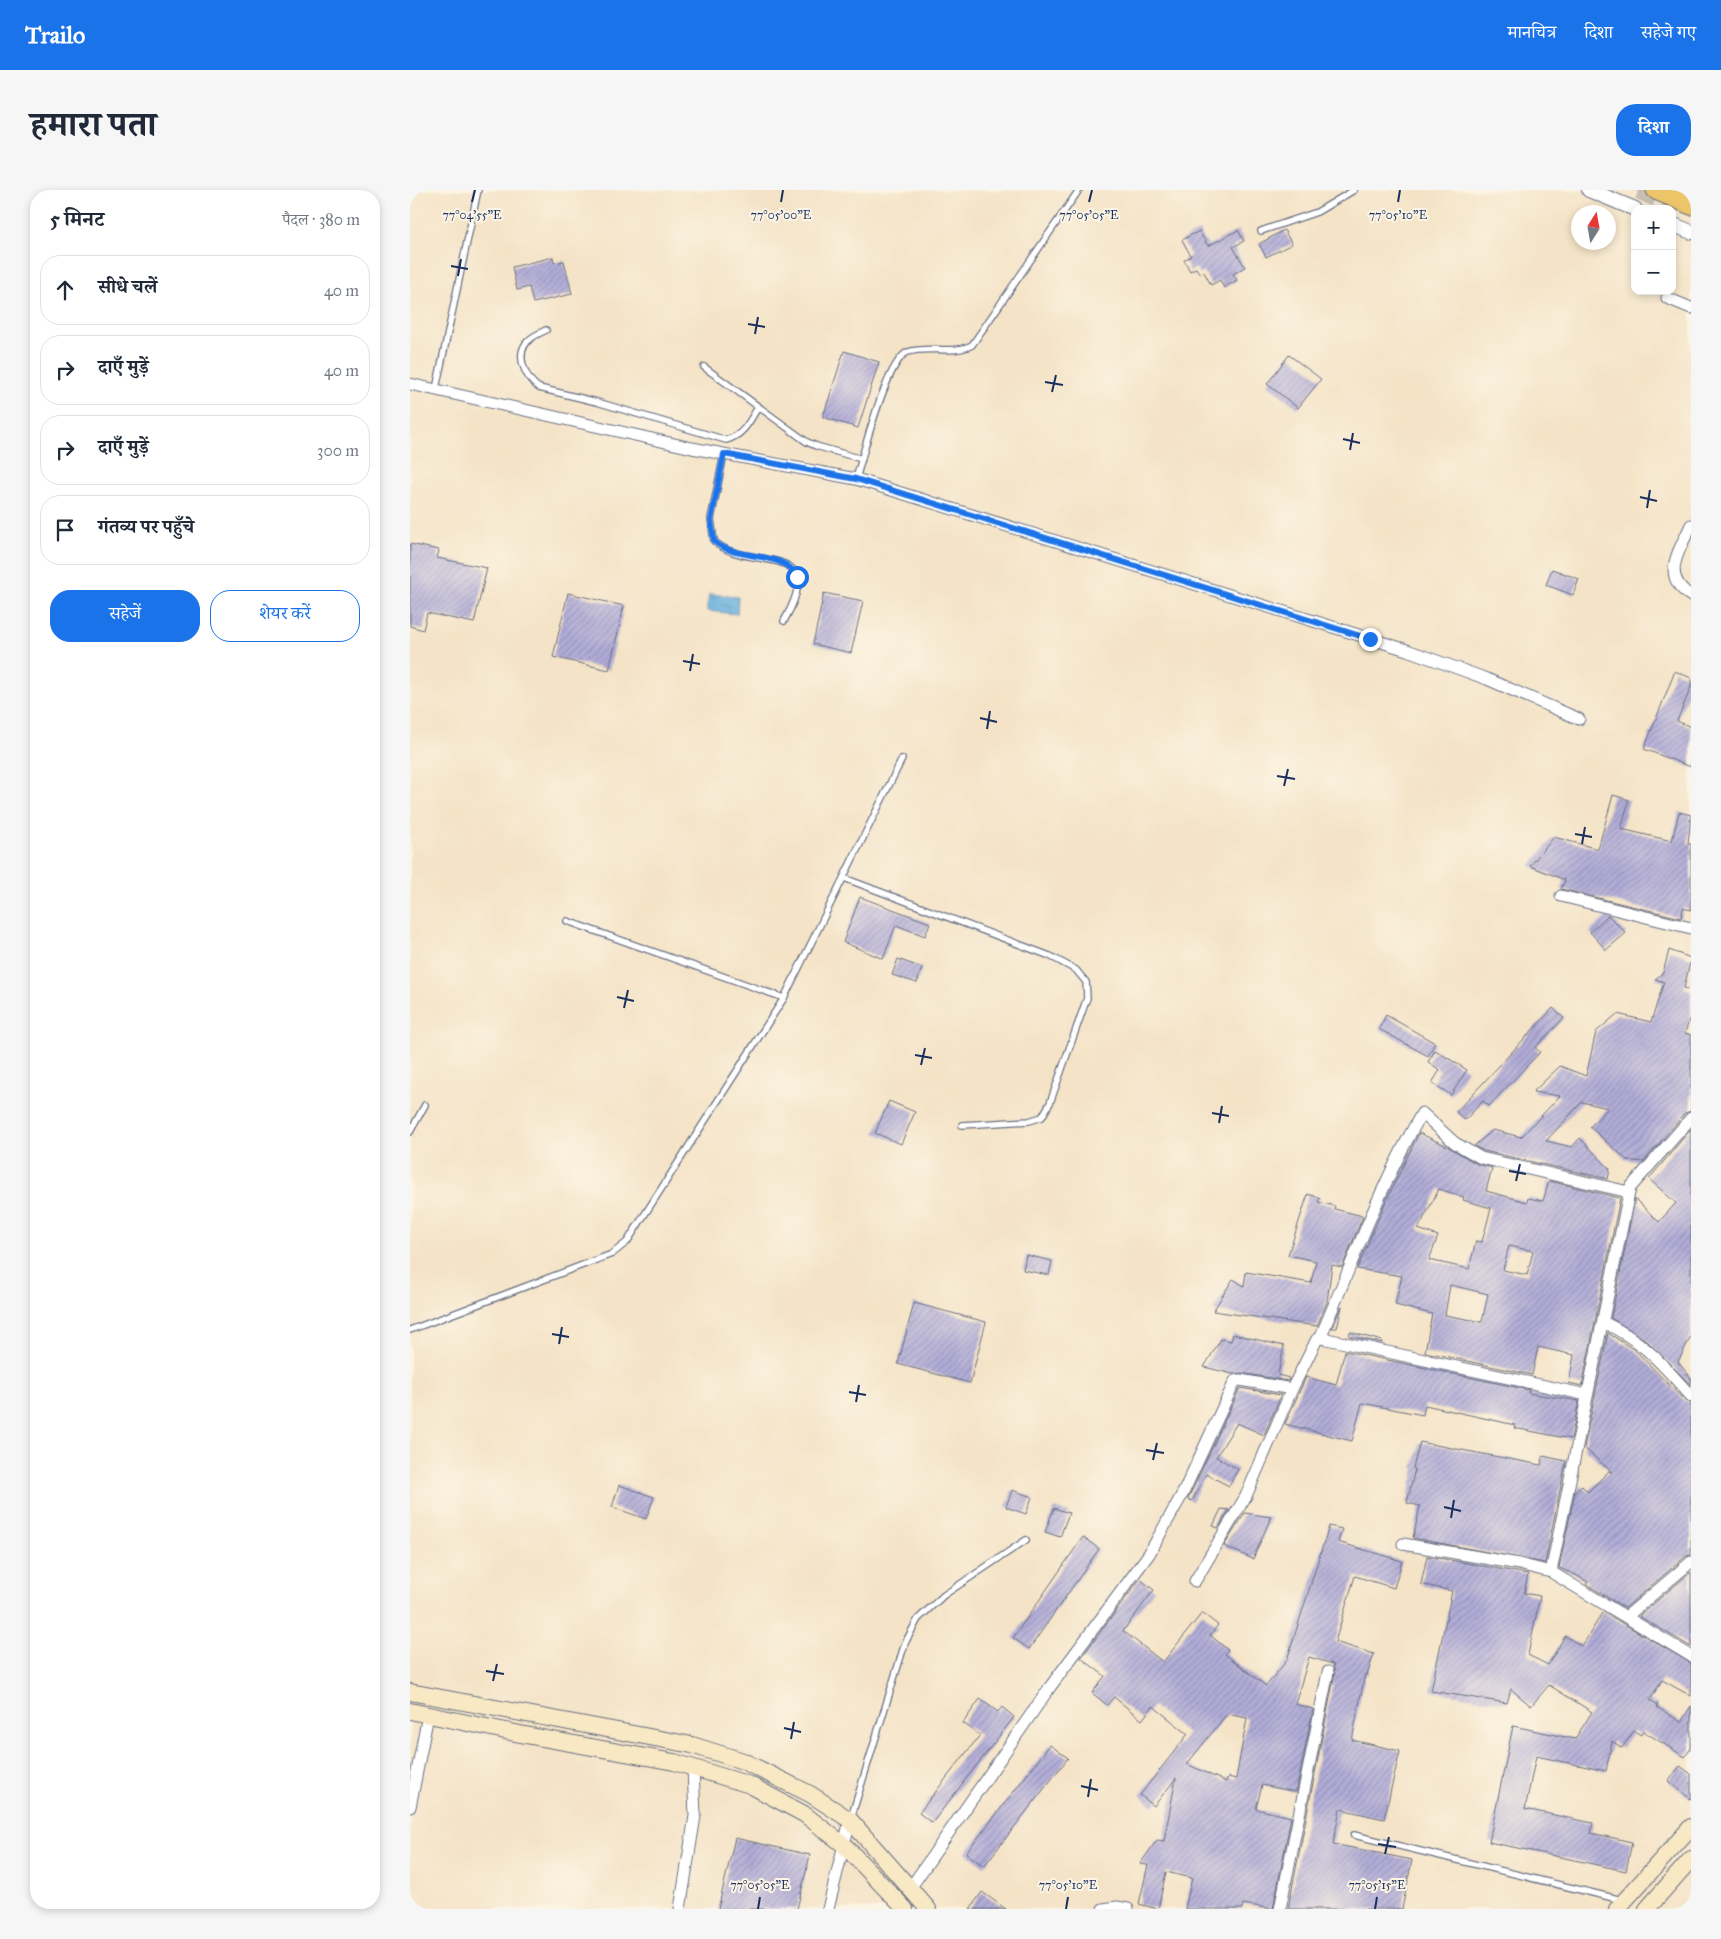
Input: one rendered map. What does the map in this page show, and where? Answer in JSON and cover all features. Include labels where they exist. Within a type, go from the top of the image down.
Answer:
[{"type":"highway","points":[[1656,190],[1691,205]]},
{"type":"main road","points":[[410,1692],[692,1745],[719,1753],[810,1794],[850,1820],[911,1887],[928,1909]]},
{"type":"main road","points":[[410,1711],[693,1767],[750,1785],[804,1814],[844,1845],[905,1909]]},
{"type":"main road","points":[[1621,1905],[1691,1827]]},
{"type":"main road","points":[[1647,1909],[1691,1859]]},
{"type":"street","points":[[1589,190],[1631,207]]},
{"type":"street","points":[[1676,226],[1691,232]]},
{"type":"street","points":[[1667,298],[1691,308]]},
{"type":"street","points":[[410,384],[724,454],[856,479],[1406,650],[1487,679],[1579,719]]},
{"type":"street","points":[[1691,525],[1677,556],[1674,577],[1676,584],[1691,596]]},
{"type":"street","points":[[1561,896],[1691,928]]},
{"type":"street","points":[[1194,1581],[1246,1496],[1292,1389],[1317,1339],[1320,1338],[1398,1154],[1422,1113],[1455,1143],[1481,1158],[1629,1192]]},
{"type":"street","points":[[1551,1572],[1629,1192],[1639,1177],[1691,1118]]},
{"type":"street","points":[[1602,1322],[1626,1333],[1652,1352],[1691,1396]]},
{"type":"street","points":[[1320,1338],[1587,1395]]},
{"type":"street","points":[[911,1887],[1050,1687],[1149,1554],[1183,1493],[1234,1382],[1240,1380],[1292,1389]]},
{"type":"street","points":[[1403,1544],[1519,1564],[1551,1572],[1691,1656]]},
{"type":"street","points":[[1626,1617],[1691,1562]]},
{"type":"street","points":[[1280,1909],[1328,1672]]},
{"type":"street","points":[[410,1807],[428,1715]]},
{"type":"street","points":[[680,1909],[695,1816],[693,1767]]},
{"type":"street","points":[[828,1909],[850,1820]]},
{"type":"street","points":[[1103,1909],[1117,1906],[1128,1909]]},
{"type":"lane","points":[[436,390],[478,190]]},
{"type":"lane","points":[[856,479],[888,375],[899,357],[916,350],[963,348],[972,345],[1079,190]]},
{"type":"lane","points":[[1261,231],[1317,212],[1354,190]]},
{"type":"lane","points":[[546,330],[529,339],[525,345],[522,361],[524,371],[531,383],[539,388],[726,440],[733,438],[745,428],[758,407]]},
{"type":"lane","points":[[704,367],[758,407],[816,446],[862,460]]},
{"type":"lane","points":[[724,454],[711,520],[714,541],[727,549],[782,563],[795,572],[798,583],[796,598],[784,621]]},
{"type":"lane","points":[[410,1330],[620,1250],[627,1242],[784,998],[902,759]]},
{"type":"lane","points":[[844,878],[1050,956],[1076,970],[1086,982],[1087,998],[1050,1103],[1042,1117],[1029,1121],[962,1124]]},
{"type":"lane","points":[[567,921],[784,998]]},
{"type":"lane","points":[[410,1132],[426,1105]]},
{"type":"lane","points":[[850,1820],[905,1643],[918,1619],[944,1595],[1026,1540]]},
{"type":"lane","points":[[1354,1836],[1621,1905]]},
{"type":"water","points":[[709,594],[738,597],[737,614],[707,611]]},
{"type":"building","points":[[1238,230],[1244,241],[1233,247],[1245,267],[1233,274],[1237,280],[1224,288],[1220,280],[1211,285],[1204,272],[1200,274],[1196,268],[1190,271],[1184,260],[1191,256],[1182,240],[1199,231],[1208,246]]},
{"type":"building","points":[[1284,230],[1292,244],[1266,257],[1259,244]]},
{"type":"building","points":[[553,257],[554,263],[564,261],[572,294],[533,303],[529,287],[517,290],[512,267]]},
{"type":"building","points":[[844,351],[879,362],[858,428],[823,417]]},
{"type":"building","points":[[1289,355],[1321,379],[1298,408],[1267,384]]},
{"type":"building","points":[[410,544],[439,550],[437,558],[487,568],[474,623],[427,613],[423,630],[410,626]]},
{"type":"building","points":[[1552,569],[1579,579],[1573,595],[1546,585]]},
{"type":"building","points":[[568,593],[624,606],[609,670],[553,657]]},
{"type":"building","points":[[824,593],[863,601],[851,653],[813,644]]},
{"type":"building","points":[[1675,671],[1691,678],[1691,687],[1677,721],[1691,727],[1691,767],[1644,749]]},
{"type":"building","points":[[1613,795],[1629,800],[1621,829],[1672,841],[1679,812],[1691,815],[1688,844],[1691,844],[1691,910],[1683,908],[1681,918],[1561,889],[1565,880],[1530,866],[1554,837],[1598,849]]},
{"type":"building","points":[[860,897],[930,923],[925,936],[896,925],[883,959],[843,942]]},
{"type":"building","points":[[1608,915],[1626,933],[1606,950],[1590,932]]},
{"type":"building","points":[[1669,950],[1691,958],[1684,988],[1691,990],[1691,1014],[1685,1033],[1691,1035],[1691,1111],[1685,1113],[1643,1162],[1627,1160],[1590,1127],[1608,1108],[1582,1102],[1546,1141],[1572,1147],[1580,1138],[1610,1169],[1608,1179],[1484,1151],[1474,1146],[1493,1130],[1521,1137],[1560,1096],[1533,1092],[1560,1066],[1586,1076],[1596,1032],[1617,1014],[1651,1022],[1664,982],[1655,979],[1663,973]]},
{"type":"building","points":[[898,959],[922,968],[917,983],[892,975]]},
{"type":"building","points":[[1553,1008],[1564,1018],[1535,1048],[1540,1052],[1489,1106],[1483,1101],[1465,1120],[1456,1112]]},
{"type":"building","points":[[1386,1015],[1435,1043],[1428,1056],[1379,1029]]},
{"type":"building","points":[[1435,1050],[1467,1070],[1451,1095],[1432,1083],[1440,1070],[1428,1062]]},
{"type":"building","points":[[889,1101],[915,1112],[901,1144],[875,1133]]},
{"type":"building","points":[[1691,1129],[1691,1336],[1678,1362],[1691,1378],[1691,1385],[1646,1340],[1611,1318],[1635,1199],[1659,1222],[1676,1203],[1649,1179]]},
{"type":"building","points":[[1419,1133],[1447,1146],[1477,1164],[1492,1168],[1486,1191],[1527,1202],[1528,1198],[1543,1201],[1549,1181],[1620,1198],[1582,1386],[1569,1383],[1574,1355],[1538,1347],[1532,1375],[1425,1352],[1432,1314],[1395,1305],[1402,1276],[1357,1269],[1387,1199]],"holes":[[[1439,1189],[1464,1197],[1463,1200],[1491,1208],[1482,1242],[1476,1241],[1469,1269],[1429,1260],[1438,1236],[1418,1229]],[[1509,1246],[1533,1251],[1527,1275],[1503,1270]],[[1450,1285],[1488,1294],[1482,1322],[1445,1315]]]},
{"type":"building","points":[[1308,1194],[1320,1198],[1318,1202],[1335,1206],[1334,1209],[1363,1216],[1342,1267],[1332,1265],[1327,1302],[1317,1326],[1213,1311],[1233,1279],[1244,1286],[1246,1272],[1311,1283],[1316,1261],[1288,1255]]},
{"type":"building","points":[[1026,1255],[1052,1261],[1049,1275],[1023,1270]]},
{"type":"building","points":[[914,1303],[986,1322],[970,1383],[898,1364]]},
{"type":"building","points":[[1342,1306],[1337,1328],[1332,1328],[1339,1312]]},
{"type":"building","points":[[1350,1332],[1382,1341],[1382,1343],[1349,1336]]},
{"type":"building","points":[[1608,1333],[1636,1351],[1685,1401],[1691,1403],[1691,1555],[1686,1556],[1625,1608],[1586,1584],[1588,1582],[1559,1568],[1575,1492],[1582,1486],[1588,1492],[1609,1471],[1612,1472],[1584,1448]]},
{"type":"building","points":[[1233,1334],[1284,1346],[1278,1375],[1289,1378],[1288,1381],[1241,1373],[1233,1374],[1204,1367],[1221,1339],[1231,1341]]},
{"type":"building","points":[[1345,1351],[1529,1390],[1528,1393],[1579,1401],[1571,1439],[1514,1428],[1515,1425],[1425,1405],[1423,1415],[1362,1403],[1352,1441],[1285,1424],[1306,1377],[1336,1385]]},
{"type":"building","points":[[1240,1388],[1281,1395],[1264,1435],[1237,1423],[1216,1457],[1238,1469],[1229,1486],[1206,1474],[1192,1501],[1188,1499]]},
{"type":"building","points":[[1420,1442],[1541,1465],[1543,1456],[1566,1461],[1545,1563],[1413,1538],[1420,1506],[1407,1503]]},
{"type":"building","points":[[619,1485],[654,1497],[646,1519],[612,1507]]},
{"type":"building","points":[[1012,1490],[1032,1497],[1026,1514],[1006,1507]]},
{"type":"building","points":[[1054,1508],[1069,1513],[1060,1537],[1045,1532]]},
{"type":"building","points":[[1221,1509],[1229,1510],[1218,1528],[1213,1526]]},
{"type":"building","points":[[1245,1513],[1271,1517],[1253,1559],[1224,1546]]},
{"type":"building","points":[[1329,1526],[1342,1529],[1338,1542],[1402,1561],[1394,1588],[1355,1576],[1335,1642],[1374,1654],[1367,1675],[1365,1674],[1352,1740],[1400,1751],[1384,1819],[1340,1809],[1333,1844],[1412,1860],[1402,1909],[1288,1909],[1335,1673],[1333,1664],[1309,1657],[1295,1704],[1313,1709],[1296,1792],[1262,1785],[1256,1809],[1291,1817],[1273,1909],[1243,1904],[1242,1909],[1185,1909],[1192,1878],[1166,1872],[1158,1909],[1139,1904],[1148,1865],[1140,1864],[1157,1840],[1164,1841],[1176,1778],[1154,1806],[1140,1795],[1188,1734],[1153,1706],[1142,1720],[1114,1697],[1107,1705],[1092,1693],[1105,1676],[1081,1658],[1140,1579],[1154,1590],[1123,1631],[1163,1662],[1202,1613],[1218,1625],[1210,1635],[1228,1650],[1225,1654],[1266,1686],[1287,1660]],"holes":[[[1227,1714],[1247,1718],[1236,1779],[1228,1777],[1226,1782],[1187,1764]]]},
{"type":"building","points":[[1083,1537],[1099,1549],[1029,1649],[1013,1638]]},
{"type":"building","points":[[1427,1556],[1528,1574],[1524,1593],[1540,1596],[1528,1655],[1548,1665],[1565,1636],[1582,1646],[1603,1612],[1691,1663],[1691,1696],[1662,1680],[1650,1700],[1658,1705],[1657,1707],[1681,1722],[1691,1706],[1691,1748],[1685,1757],[1643,1731],[1641,1735],[1634,1731],[1622,1748],[1612,1741],[1606,1771],[1536,1756],[1525,1809],[1593,1823],[1591,1833],[1632,1842],[1626,1871],[1489,1842],[1513,1726],[1575,1739],[1592,1712],[1549,1685],[1531,1706],[1511,1689],[1507,1703],[1431,1691],[1452,1591],[1421,1584]]},
{"type":"building","points":[[1691,1572],[1691,1647],[1639,1616]]},
{"type":"building","points":[[980,1699],[998,1712],[1002,1707],[1014,1717],[932,1823],[919,1813],[980,1735],[963,1723]]},
{"type":"building","points":[[1050,1745],[1068,1758],[984,1866],[966,1853]]},
{"type":"building","points":[[1680,1766],[1691,1774],[1691,1799],[1668,1781]]},
{"type":"building","points":[[735,1838],[810,1855],[797,1909],[718,1909]]},
{"type":"building","points":[[982,1892],[1006,1909],[970,1909]]},
{"type":"tunnel","points":[[1639,190],[1671,204]]},
{"type":"route","points":[[797,577],[795,572],[787,565],[727,549],[719,546],[714,541],[711,520],[724,454],[856,479],[1370,639]]}]
